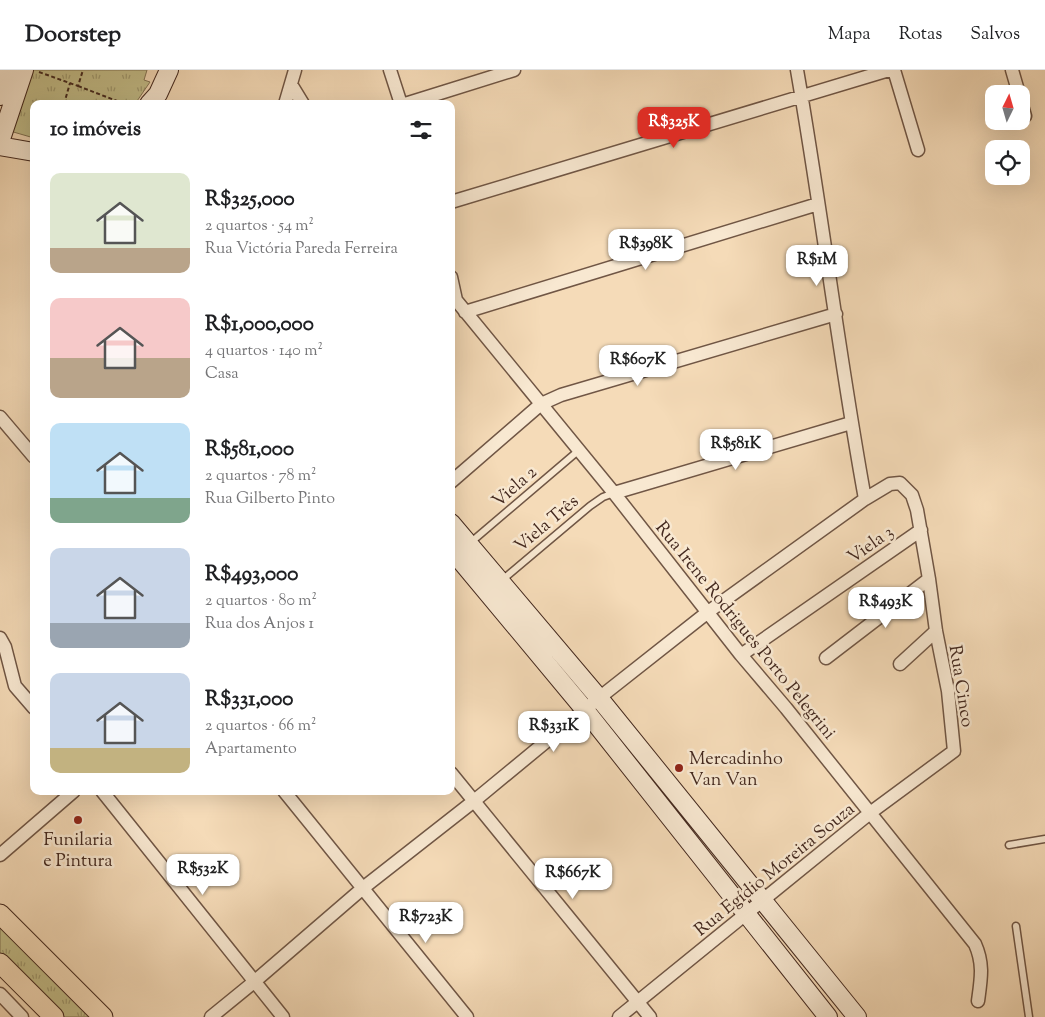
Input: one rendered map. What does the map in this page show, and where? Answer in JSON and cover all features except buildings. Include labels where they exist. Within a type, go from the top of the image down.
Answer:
[{"type":"main road","points":[[0,96],[9,70]]},
{"type":"main road","points":[[0,142],[24,70]]},
{"type":"main road","points":[[155,100],[169,70]]},
{"type":"main road","points":[[0,146],[30,151]]},
{"type":"main road","points":[[455,528],[599,698],[857,1017]]},
{"type":"main road","points":[[455,553],[585,710],[828,1017]]},
{"type":"main road","points":[[0,914],[103,1017]]},
{"type":"main road","points":[[0,963],[54,1017]]},
{"type":"street","points":[[390,70],[400,100]]},
{"type":"street","points":[[417,100],[514,70]]},
{"type":"street","points":[[210,1017],[254,982],[363,888],[474,801],[599,698],[708,612],[865,500],[851,423],[836,314],[797,70]]},
{"type":"street","points":[[455,201],[889,70]]},
{"type":"street","points":[[894,70],[918,150]]},
{"type":"street","points":[[1012,70],[1016,85]]},
{"type":"street","points":[[287,100],[292,86],[294,71]]},
{"type":"street","points":[[292,86],[301,100]]},
{"type":"street","points":[[465,312],[818,204]]},
{"type":"street","name":"Rua Irene Rodrigues Porto Pelegrini","points":[[455,298],[614,493],[741,655],[786,708],[974,944],[981,957],[978,1001]]},
{"type":"street","points":[[455,479],[541,404],[561,395],[836,314]]},
{"type":"street","points":[[0,416],[30,452]]},
{"type":"street","points":[[614,493],[851,423]]},
{"type":"street","name":"Rua Cinco","points":[[865,500],[890,484],[900,483],[912,495],[921,530],[936,631],[948,691],[954,750]]},
{"type":"street","name":"Viela 3","points":[[741,655],[921,530]]},
{"type":"street","points":[[826,658],[929,579]]},
{"type":"street","points":[[900,664],[936,631]]},
{"type":"street","points":[[0,638],[5,647],[15,686],[30,703]]},
{"type":"street","name":"Rua Egídio Moreira Souza","points":[[619,1017],[870,813],[954,750]]},
{"type":"street","points":[[455,778],[650,1017]]},
{"type":"street","points":[[0,855],[69,795]]},
{"type":"street","points":[[105,795],[283,1017]]},
{"type":"street","points":[[287,795],[467,1017]]},
{"type":"street","points":[[0,994],[22,1017]]},
{"type":"lane","name":"Viela 2","points":[[468,544],[578,450]]},
{"type":"lane","name":"Viela Três","points":[[500,582],[590,506],[603,497],[614,493]]},
{"type":"lane","points":[[1009,845],[1045,839]]},
{"type":"lane","points":[[1016,926],[1029,1017]]},
{"type":"path","points":[[34,70],[115,100]]},
{"type":"path","points":[[78,86],[83,70]]},
{"type":"path","points":[[65,100],[70,83]]},
{"type":"green space","points":[[31,70],[147,70],[144,80],[150,82],[138,100],[30,100],[30,137],[10,131]]},
{"type":"green space","points":[[0,927],[90,1017],[60,1017],[0,958]]},
{"type":"place","name":"Mercadinho Van Van","points":[[679,768]]},
{"type":"place","name":"Funilaria e Pintura","points":[[78,820]]}]
